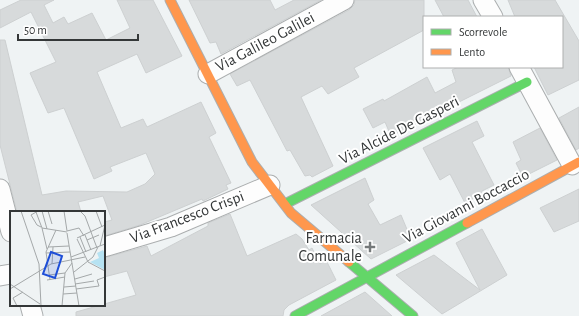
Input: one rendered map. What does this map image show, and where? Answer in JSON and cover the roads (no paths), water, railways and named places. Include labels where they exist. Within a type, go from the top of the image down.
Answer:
[{"type":"street","points":[[170,0],[252,162],[291,213],[413,316]]},
{"type":"street","name":"Via Galileo Galilei","points":[[208,74],[344,0]]},
{"type":"street","points":[[483,0],[492,16]]},
{"type":"street","points":[[523,74],[576,164]]},
{"type":"street","name":"Via Alcide De Gasperi","points":[[285,204],[523,74]]},
{"type":"street","name":"Via Giovanni Boccaccio","points":[[295,316],[576,164]]},
{"type":"street","name":"Via Francesco Crispi","points":[[105,247],[170,227],[270,185]]},
{"type":"street","points":[[0,189],[10,228]]},
{"type":"street","points":[[0,276],[10,274]]},
{"type":"street","points":[[30,306],[33,316]]},
{"type":"place","name":"Farmacia Comunale","points":[[370,247]]}]
